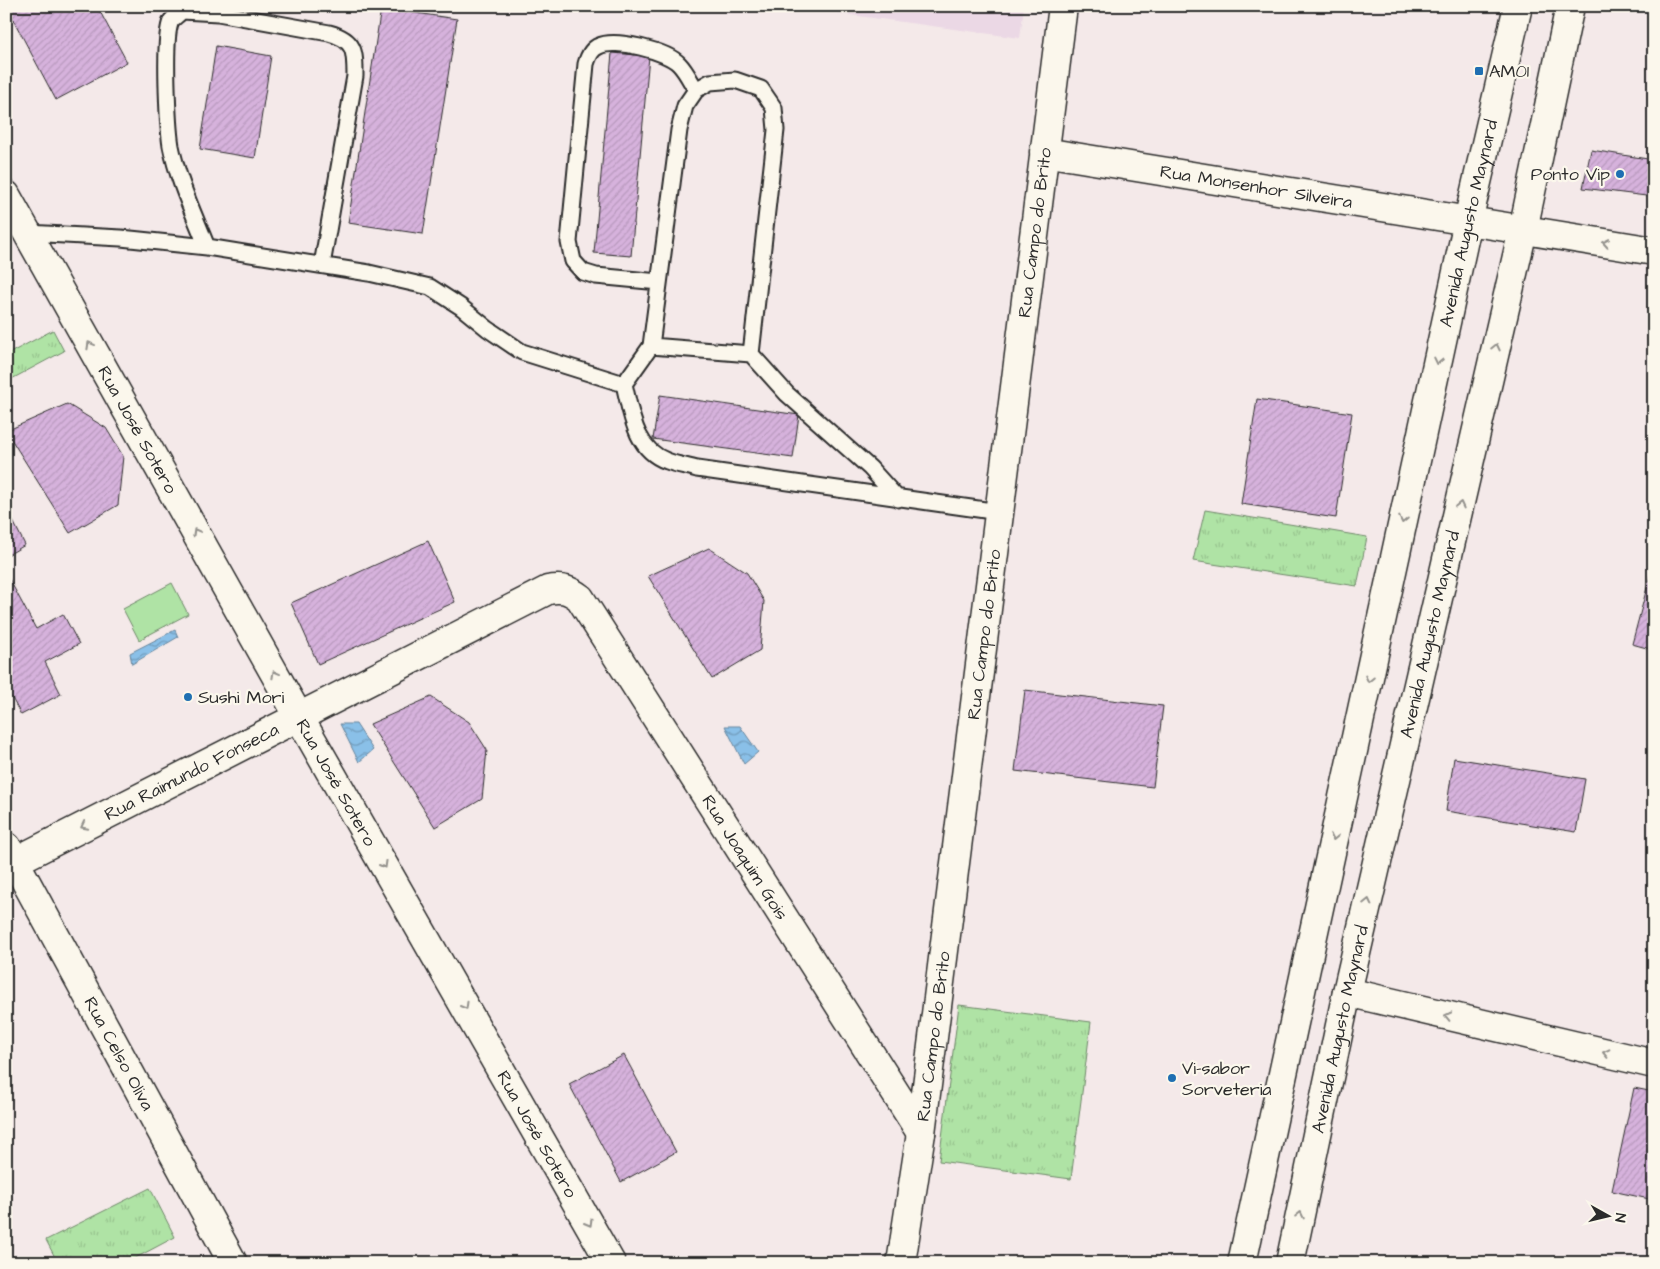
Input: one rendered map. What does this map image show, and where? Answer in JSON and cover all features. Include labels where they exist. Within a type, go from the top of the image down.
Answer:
[{"type":"street","name":"Rua Campo do Brito","points":[[901,1263],[921,1133],[1063,6]]},
{"type":"street","name":"Avenida Augusto Maynard","points":[[1242,1263],[1468,221],[1518,6]]},
{"type":"street","name":"Avenida Augusto Maynard","points":[[1290,1263],[1347,992],[1523,230],[1570,6]]},
{"type":"street","name":"Rua Monsenhor Silveira","points":[[1044,152],[1523,230]]},
{"type":"street","name":"Rua José Sotero","points":[[6,195],[299,717],[611,1263]]},
{"type":"street","points":[[1523,230],[1654,251]]},
{"type":"street","name":"Rua Raimundo Fonseca","points":[[9,858],[299,717],[548,590],[564,588]]},
{"type":"street","name":"Rua Joaquim Gois","points":[[564,588],[580,598],[921,1133]]},
{"type":"street","name":"Rua Celso Oliva","points":[[9,858],[233,1263]]},
{"type":"street","points":[[1347,992],[1654,1064]]},
{"type":"lane","points":[[208,247],[183,189],[171,146],[166,72],[167,42],[171,21],[182,11],[218,13],[329,33],[341,36],[352,45],[355,58],[355,76],[322,265]]},
{"type":"lane","points":[[659,282],[596,276],[583,272],[573,261],[569,242],[586,64],[590,53],[598,46],[610,44],[646,48],[668,55],[679,64],[696,90]]},
{"type":"lane","points":[[751,354],[776,130],[774,108],[761,89],[735,80],[710,82],[696,90],[685,106],[679,130],[651,346],[624,384],[631,414],[640,440],[651,453],[666,461],[697,469],[999,512]]},
{"type":"lane","points":[[28,233],[121,238],[208,247],[369,273],[430,287],[461,307],[488,329],[522,352],[624,384]]},
{"type":"lane","points":[[651,346],[751,354],[787,394],[870,468],[898,499]]},
{"type":"shaded area","points":[[785,6],[1024,6],[1020,38]]},
{"type":"green space","points":[[53,330],[64,351],[6,382],[6,355]]},
{"type":"green space","points":[[1205,510],[1367,537],[1357,586],[1193,561]]},
{"type":"green space","points":[[172,583],[188,614],[139,640],[123,609]]},
{"type":"green space","points":[[959,1005],[1091,1022],[1071,1179],[939,1161]]},
{"type":"green space","points":[[150,1188],[175,1237],[126,1263],[58,1263],[46,1240]]},
{"type":"water","points":[[175,630],[178,637],[132,664],[130,653]]},
{"type":"water","points":[[340,724],[356,724],[373,750],[359,762]]},
{"type":"water","points":[[725,726],[740,726],[758,752],[744,764]]},
{"type":"building","points":[[6,6],[97,6],[127,62],[56,100]]},
{"type":"building","points":[[381,8],[457,19],[423,234],[348,223]]},
{"type":"building","points":[[216,46],[271,56],[255,158],[200,149]]},
{"type":"building","points":[[612,53],[649,56],[631,256],[594,253]]},
{"type":"building","name":"Ponto Vip","points":[[1591,150],[1654,160],[1654,197],[1583,188]]},
{"type":"building","points":[[660,395],[799,415],[793,458],[653,439]]},
{"type":"building","points":[[1257,399],[1352,413],[1336,518],[1241,504]]},
{"type":"building","points":[[67,404],[106,428],[123,456],[118,505],[70,533],[6,431]]},
{"type":"building","points":[[10,515],[25,545],[6,556],[6,517]]},
{"type":"building","points":[[428,541],[455,602],[318,664],[291,603]]},
{"type":"building","points":[[709,548],[747,573],[764,601],[760,650],[712,679],[648,576]]},
{"type":"building","points":[[1654,561],[1654,650],[1632,644]]},
{"type":"building","points":[[6,573],[36,629],[63,614],[79,644],[45,662],[61,694],[21,715],[6,687]]},
{"type":"building","points":[[1025,690],[1163,706],[1153,787],[1015,771]]},
{"type":"building","points":[[431,697],[469,722],[487,750],[482,799],[435,827],[370,724]]},
{"type":"building","points":[[1454,758],[1585,779],[1576,832],[1446,811]]},
{"type":"building","points":[[624,1055],[676,1152],[621,1182],[569,1084]]},
{"type":"building","points":[[1634,1088],[1654,1092],[1654,1200],[1612,1191]]},
{"type":"place","name":"AM01","points":[[1479,71]]},
{"type":"place","name":"Ponto Vip","points":[[1620,174]]},
{"type":"place","name":"Sushi Mori","points":[[188,697]]},
{"type":"place","name":"Vi-sabor Sorveteria","points":[[1172,1078]]}]
